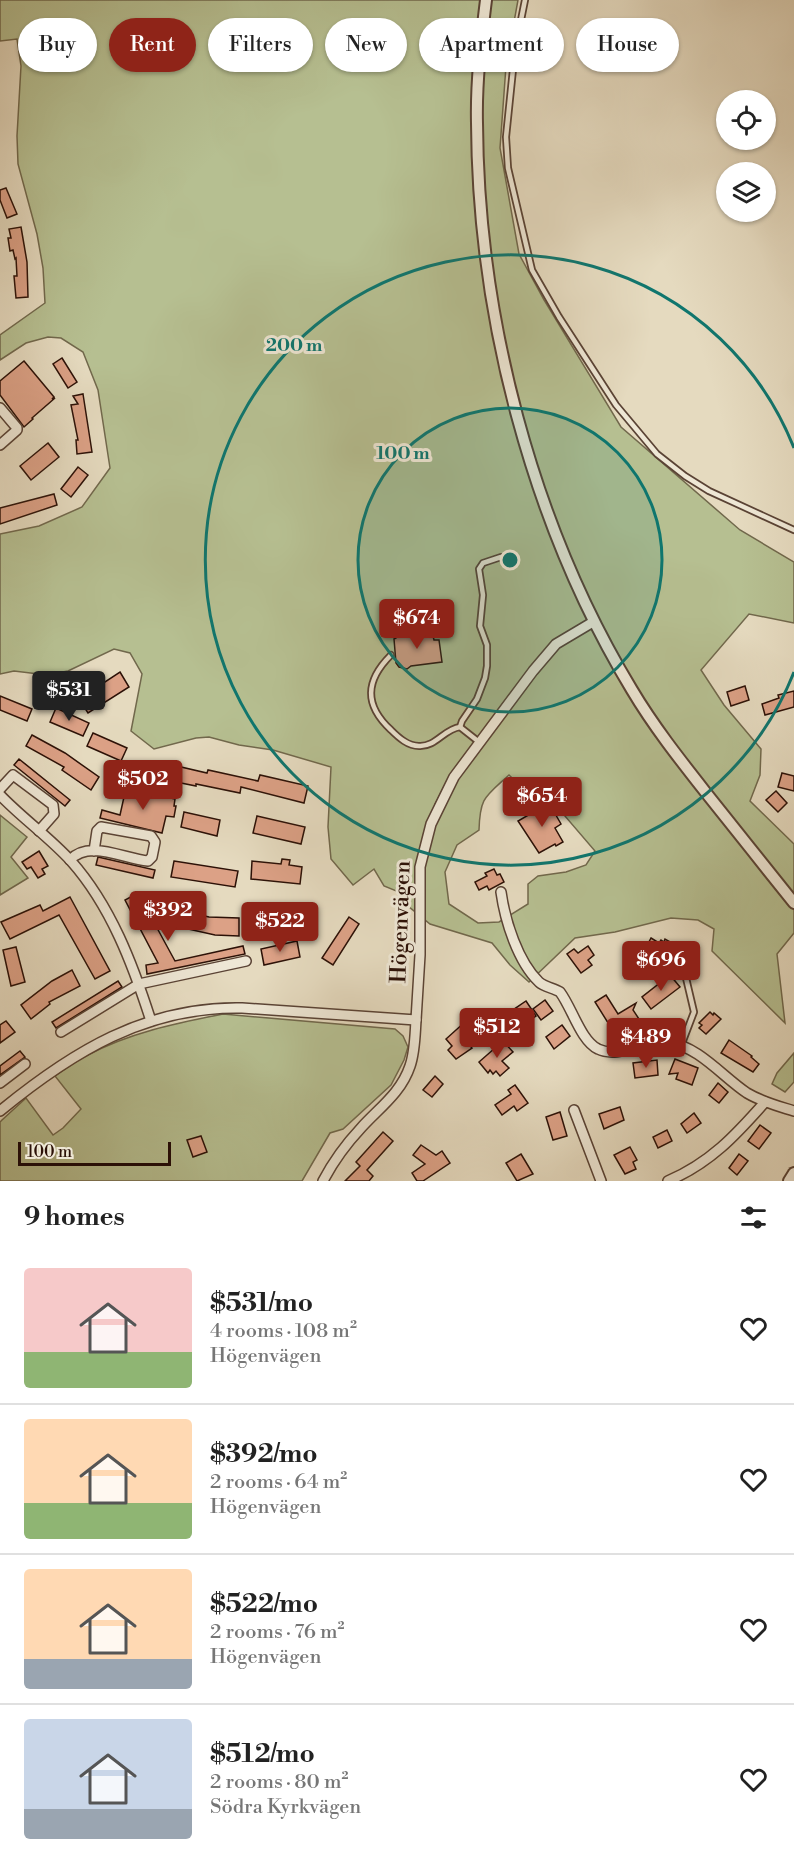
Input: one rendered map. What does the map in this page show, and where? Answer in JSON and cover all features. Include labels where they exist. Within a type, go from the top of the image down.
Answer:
[{"type":"street","points":[[486,0],[479,65],[477,122],[478,177],[485,249],[498,339],[532,466],[593,622],[653,724],[794,903]]},
{"type":"street","points":[[0,408],[17,428],[0,446]]},
{"type":"street","name":"Högenvägen","points":[[323,1181],[332,1164],[346,1146],[389,1101],[405,1078],[412,1056],[416,1020],[420,955],[420,867],[431,824],[453,777],[556,644],[593,622]]},
{"type":"street","points":[[0,789],[13,776],[53,805],[54,814],[39,831]]},
{"type":"street","points":[[0,795],[70,860],[87,880],[113,924],[140,984],[151,1021]]},
{"type":"street","points":[[70,860],[83,851],[94,850],[148,861],[152,857],[155,842],[151,836],[100,827],[97,831],[94,850]]},
{"type":"street","points":[[771,874],[794,893]]},
{"type":"street","points":[[501,892],[507,921],[525,963],[540,984],[560,992],[584,1035],[596,1048],[614,1052],[664,1042],[681,1046],[710,1064],[747,1093],[765,1102],[794,1111]]},
{"type":"street","points":[[62,1032],[140,984],[246,961]]},
{"type":"street","points":[[0,1111],[46,1074],[85,1050],[115,1034],[151,1021],[180,1014],[222,1008],[416,1020]]},
{"type":"street","points":[[0,1083],[25,1064]]},
{"type":"street","points":[[668,1181],[703,1163],[728,1144],[765,1102]]},
{"type":"street","points":[[573,1110],[601,1181]]},
{"type":"street","points":[[789,1181],[794,1173]]},
{"type":"lane","points":[[525,0],[515,50],[506,137],[508,168],[532,270],[559,318],[616,405],[657,454],[709,491],[794,530]]},
{"type":"lane","points":[[460,728],[482,688],[487,666],[487,645],[480,626],[483,595],[480,565],[501,557]]},
{"type":"lane","points":[[391,655],[379,667],[371,692],[373,707],[382,722],[401,739],[417,746],[431,744],[447,732],[460,728]]},
{"type":"lane","points":[[460,728],[479,742]]},
{"type":"lane","points":[[681,1046],[694,1012],[686,978]]},
{"type":"green space","points":[[0,0],[518,0],[515,18],[419,18],[419,72],[506,72],[500,148],[519,254],[544,300],[621,427],[740,530],[794,562],[794,623],[749,614],[701,670],[724,705],[761,749],[760,775],[750,801],[794,844],[794,933],[777,954],[785,1023],[712,951],[714,929],[698,920],[671,918],[615,932],[575,938],[529,982],[510,965],[492,943],[430,924],[408,906],[404,894],[384,886],[374,869],[353,885],[331,859],[328,827],[331,767],[273,750],[239,745],[209,737],[154,749],[131,731],[142,674],[130,653],[114,649],[68,671],[47,675],[14,671],[0,674],[0,534],[39,526],[82,507],[110,468],[98,390],[83,352],[61,338],[48,337],[26,343],[0,360],[0,335],[45,303],[43,268],[37,234],[18,164],[17,136],[21,72],[97,72],[97,18],[18,18],[18,46],[17,39],[0,41]],"holes":[[[487,727],[441,806],[435,804],[452,772]],[[509,775],[533,798],[547,795],[595,851],[586,865],[566,872],[538,876],[528,884],[528,904],[499,922],[478,923],[449,904],[445,872],[457,845],[479,830],[485,798]]]},
{"type":"green space","points":[[0,815],[27,837],[11,857],[28,878],[0,895]]},
{"type":"green space","points":[[223,1014],[395,1029],[403,1036],[408,1047],[391,1085],[343,1129],[330,1133],[302,1181],[0,1181],[0,1122],[26,1098],[53,1135],[81,1109],[55,1076],[82,1058],[119,1041],[171,1025]]},
{"type":"green space","points":[[794,1053],[794,1082],[785,1092],[772,1084],[777,1073]]},
{"type":"building","points":[[6,188],[17,214],[7,218],[0,200],[0,190]]},
{"type":"building","points":[[21,227],[27,262],[28,297],[16,298],[14,276],[17,276],[16,258],[13,250],[10,251],[8,238],[11,238],[9,229]]},
{"type":"building","points":[[62,358],[77,382],[68,388],[53,364]]},
{"type":"building","points":[[24,361],[54,397],[52,399],[55,398],[24,427],[0,395],[0,381]]},
{"type":"building","points":[[83,394],[92,452],[77,454],[76,440],[78,440],[71,405],[78,404],[73,396]]},
{"type":"building","points":[[48,443],[59,457],[31,480],[20,466]]},
{"type":"building","points":[[78,467],[88,475],[71,497],[61,489]]},
{"type":"building","points":[[54,494],[57,505],[0,524],[0,508]]},
{"type":"building","points":[[432,632],[434,640],[439,640],[442,662],[411,666],[407,669],[399,667],[396,663],[394,639],[399,636]]},
{"type":"building","points":[[120,672],[129,687],[88,713],[79,699]]},
{"type":"building","points":[[745,686],[749,700],[731,706],[727,692]]},
{"type":"building","points":[[794,691],[794,707],[765,715],[762,704],[779,698],[778,695]]},
{"type":"building","points":[[0,696],[32,709],[27,721],[0,710]]},
{"type":"building","points":[[56,708],[89,723],[83,736],[50,722]]},
{"type":"building","points":[[93,733],[127,748],[121,761],[87,746]]},
{"type":"building","points":[[32,735],[65,753],[99,777],[91,790],[62,770],[64,767],[26,746]]},
{"type":"building","points":[[19,759],[70,800],[65,806],[14,765]]},
{"type":"building","points":[[164,763],[258,781],[260,775],[308,786],[304,803],[241,787],[240,793],[196,784],[196,786],[161,779]]},
{"type":"building","points":[[782,773],[794,776],[794,791],[778,787]]},
{"type":"building","points":[[126,788],[175,799],[174,817],[166,816],[162,833],[100,818],[102,810],[120,815]]},
{"type":"building","points":[[776,791],[787,803],[778,812],[766,800]]},
{"type":"building","points":[[549,803],[561,824],[555,828],[563,842],[539,853],[518,821]]},
{"type":"building","points":[[184,812],[220,820],[217,836],[181,827]]},
{"type":"building","points":[[257,816],[305,827],[301,844],[253,833]]},
{"type":"building","points":[[39,851],[48,866],[42,869],[45,874],[38,878],[31,867],[27,869],[22,862]]},
{"type":"building","points":[[98,857],[155,870],[153,878],[96,865]]},
{"type":"building","points":[[282,859],[290,860],[289,865],[302,867],[300,884],[251,879],[252,861],[281,864]]},
{"type":"building","points":[[174,861],[238,871],[235,887],[171,877]]},
{"type":"building","points":[[494,869],[504,882],[489,890],[487,886],[479,890],[475,882],[487,876],[485,873]]},
{"type":"building","points":[[138,893],[175,961],[243,946],[245,954],[147,974],[146,965],[158,963],[125,900]]},
{"type":"building","points":[[70,897],[110,971],[95,979],[59,915],[10,939],[1,922],[40,905],[43,911]]},
{"type":"building","points":[[173,909],[209,917],[239,918],[239,936],[215,935],[170,925]]},
{"type":"building","points":[[305,910],[308,924],[255,934],[253,919]]},
{"type":"building","points":[[349,917],[359,924],[333,965],[322,958]]},
{"type":"building","points":[[651,938],[659,943],[661,940],[664,942],[665,939],[674,944],[666,960],[659,956],[648,978],[636,972]]},
{"type":"building","points":[[297,941],[300,957],[264,965],[261,949]]},
{"type":"building","points":[[588,946],[594,955],[588,960],[592,965],[581,973],[567,954],[574,949],[578,953]]},
{"type":"building","points":[[16,947],[25,982],[11,986],[3,950]]},
{"type":"building","points":[[72,970],[80,986],[49,1002],[50,1004],[31,1019],[21,1005],[52,981]]},
{"type":"building","points":[[670,975],[680,987],[651,1009],[642,997]]},
{"type":"building","points":[[118,981],[122,987],[56,1028],[52,1022]]},
{"type":"building","points":[[606,995],[618,1014],[636,1003],[633,1010],[639,1019],[615,1034],[595,1002]]},
{"type":"building","points":[[545,1000],[553,1011],[541,1020],[533,1009]]},
{"type":"building","points":[[526,1001],[536,1016],[515,1030],[513,1027],[509,1030],[501,1018]]},
{"type":"building","points":[[710,1012],[721,1019],[706,1034],[699,1028],[702,1025],[699,1023]]},
{"type":"building","points":[[6,1021],[15,1032],[0,1043],[0,1025]]},
{"type":"building","points":[[466,1021],[476,1033],[466,1041],[472,1048],[456,1059],[448,1050],[452,1046],[446,1039]]},
{"type":"building","points":[[562,1025],[570,1036],[554,1049],[546,1037]]},
{"type":"building","points":[[729,1040],[752,1056],[759,1064],[753,1072],[721,1053]]},
{"type":"building","points":[[503,1041],[513,1052],[502,1061],[509,1068],[500,1076],[496,1071],[493,1074],[490,1070],[488,1073],[479,1062]]},
{"type":"building","points":[[20,1051],[25,1057],[0,1075],[0,1066]]},
{"type":"building","points":[[675,1059],[698,1068],[692,1085],[676,1079],[678,1073],[669,1074]]},
{"type":"building","points":[[657,1060],[658,1075],[635,1078],[633,1063]]},
{"type":"building","points":[[435,1076],[443,1084],[432,1097],[423,1090]]},
{"type":"building","points":[[718,1083],[728,1092],[719,1103],[709,1095]]},
{"type":"building","points":[[515,1085],[528,1103],[517,1111],[514,1106],[502,1115],[495,1105],[511,1094],[508,1090]]},
{"type":"building","points":[[620,1107],[624,1120],[604,1129],[599,1114]]},
{"type":"building","points":[[560,1112],[567,1136],[553,1140],[546,1117]]},
{"type":"building","points":[[694,1113],[701,1123],[687,1133],[681,1124]]},
{"type":"building","points":[[760,1125],[771,1133],[759,1149],[748,1141]]},
{"type":"building","points":[[667,1130],[672,1141],[658,1148],[653,1137]]},
{"type":"building","points":[[383,1132],[393,1141],[367,1170],[373,1176],[369,1181],[345,1181],[360,1166],[356,1162]]},
{"type":"building","points":[[201,1136],[207,1152],[193,1157],[187,1140]]},
{"type":"building","points":[[421,1145],[436,1155],[442,1151],[450,1163],[423,1181],[417,1181],[412,1173],[425,1164],[413,1155]]},
{"type":"building","points":[[630,1147],[637,1160],[633,1162],[636,1169],[625,1174],[614,1155]]},
{"type":"building","points":[[521,1154],[533,1174],[517,1181],[506,1163]]},
{"type":"building","points":[[739,1154],[748,1161],[737,1175],[729,1168]]}]
